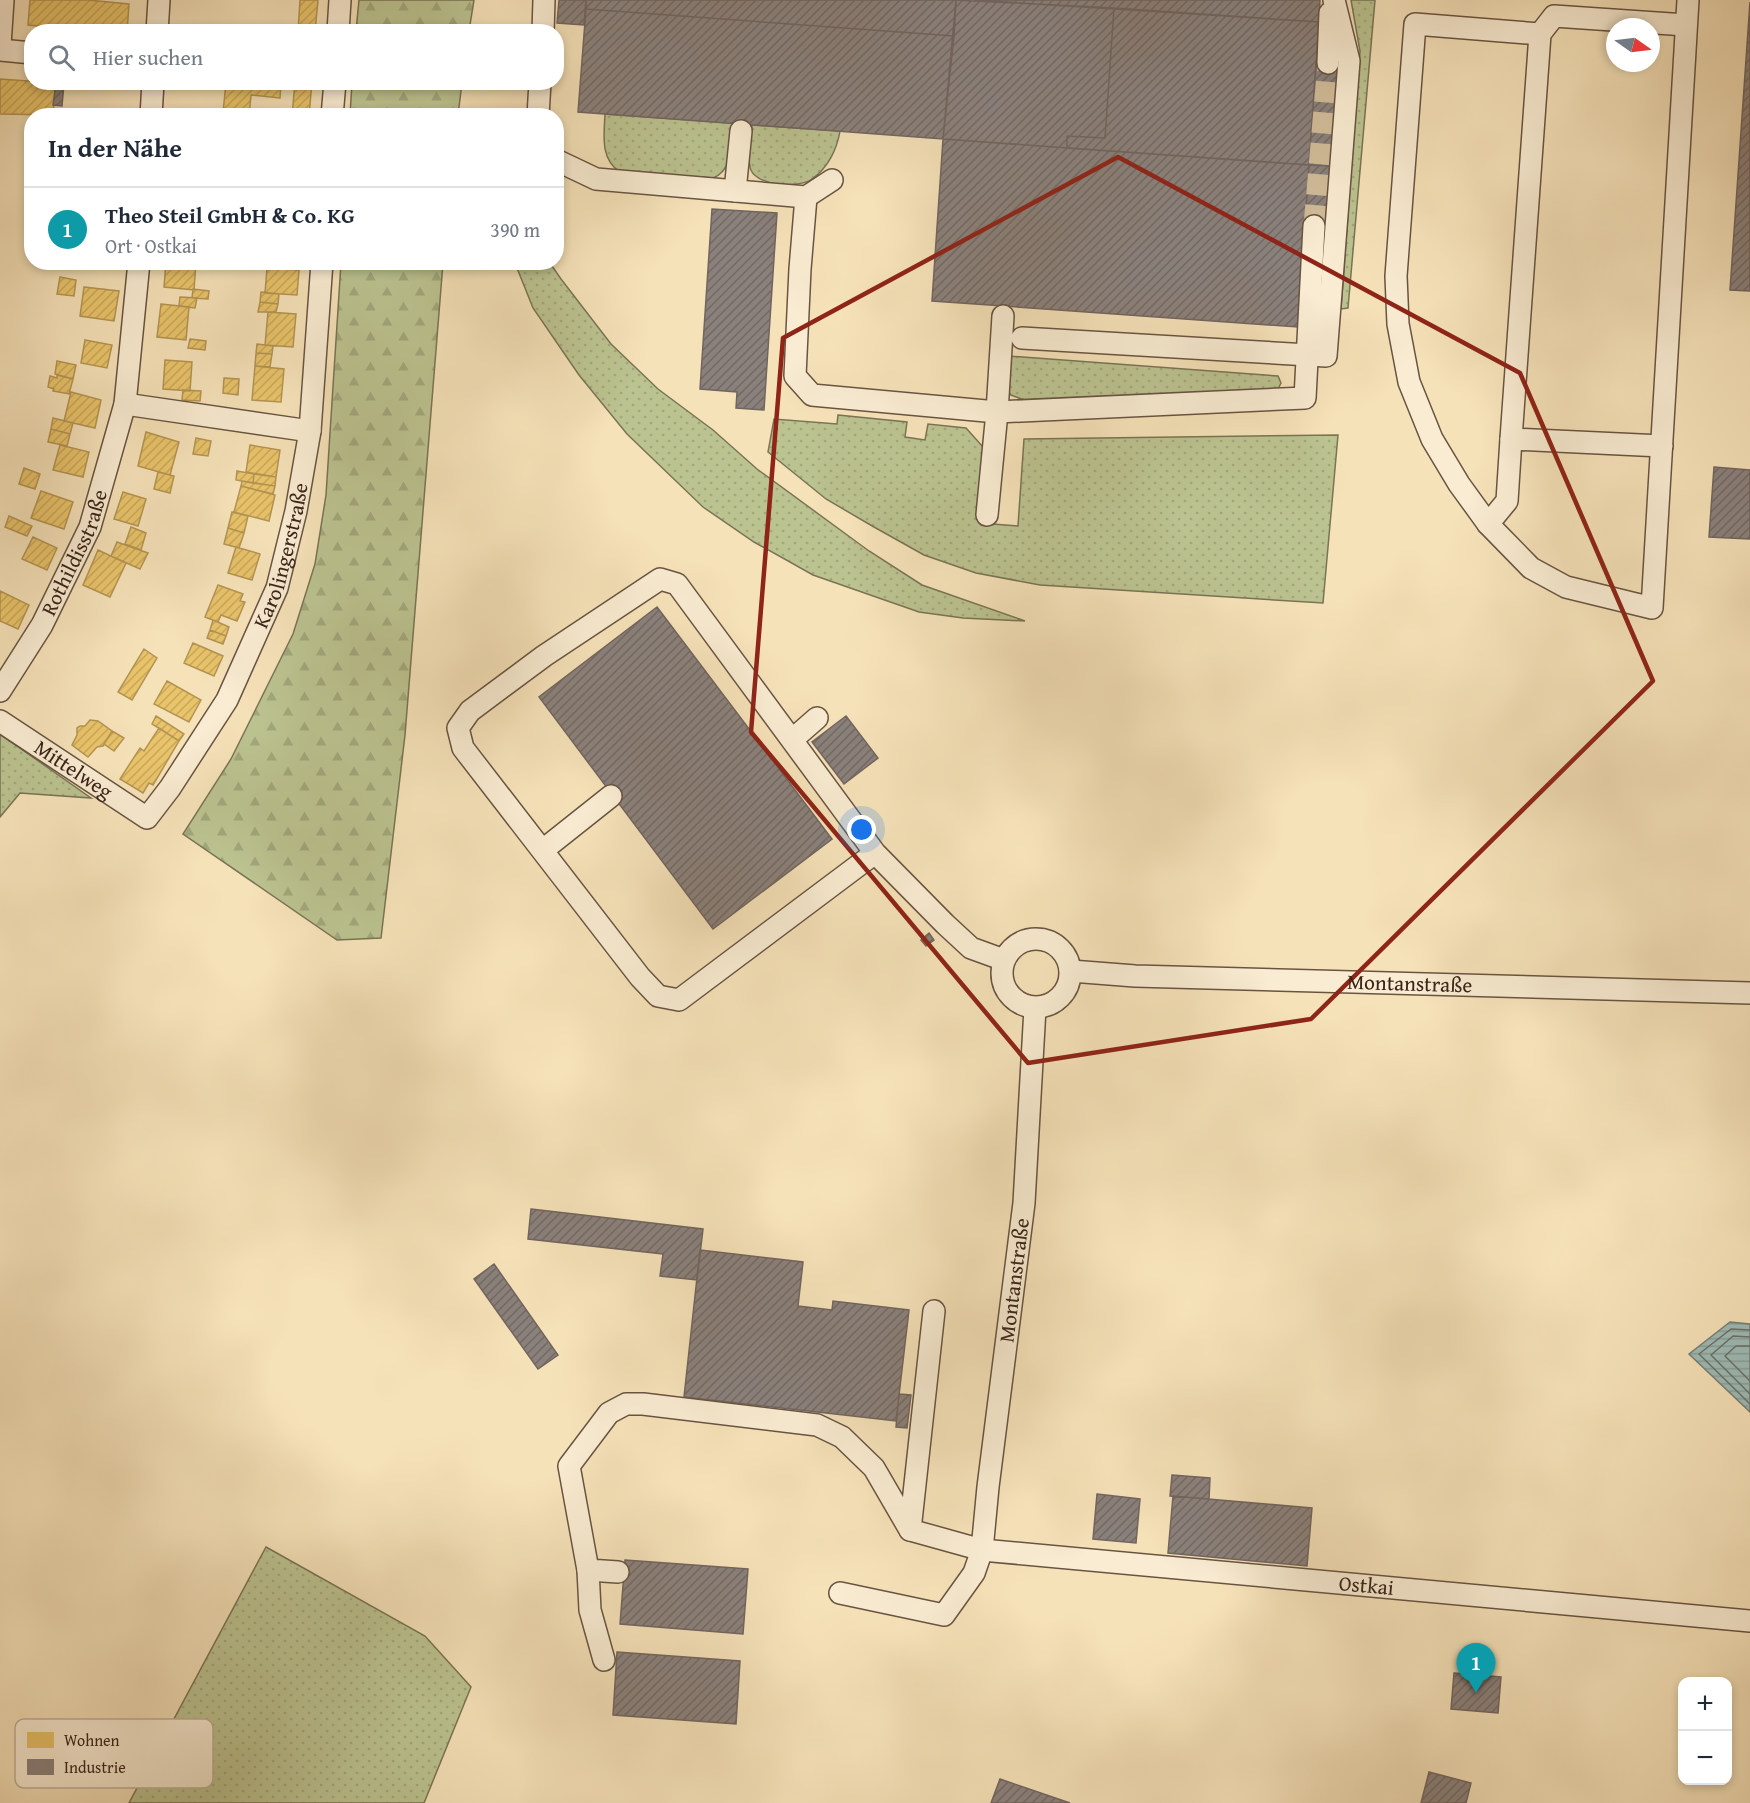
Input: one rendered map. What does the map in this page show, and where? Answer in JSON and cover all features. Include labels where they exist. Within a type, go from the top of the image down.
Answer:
[{"type":"street","points":[[0,45],[3,0]]},
{"type":"street","points":[[158,24],[159,0]]},
{"type":"street","points":[[338,24],[340,0]]},
{"type":"street","points":[[543,24],[544,0]]},
{"type":"street","points":[[1328,63],[1333,0]]},
{"type":"street","points":[[1022,338],[1326,356],[1349,61],[1333,0]]},
{"type":"street","points":[[1540,34],[1415,24],[1396,276],[1398,324],[1409,382],[1432,440],[1459,484],[1488,524],[1531,568],[1566,587],[1652,608],[1688,0]]},
{"type":"street","points":[[1488,524],[1507,501],[1540,34],[1554,16],[1686,25]]},
{"type":"street","points":[[0,50],[24,52]]},
{"type":"street","points":[[151,108],[153,90]]},
{"type":"street","points":[[333,108],[334,90]]},
{"type":"street","points":[[538,108],[540,90]]},
{"type":"street","points":[[735,191],[741,131]]},
{"type":"street","points":[[564,164],[596,179],[806,197],[832,180]]},
{"type":"street","points":[[806,197],[795,376],[812,395],[997,412],[1305,398],[1314,226]]},
{"type":"street","name":"Rothildisstraße","points":[[0,691],[42,625],[90,527],[125,404],[138,270]]},
{"type":"street","name":"Karolingerstraße","points":[[147,818],[170,788],[226,700],[277,588],[296,511],[310,430],[321,270]]},
{"type":"street","points":[[987,515],[1003,316]]},
{"type":"street","points":[[125,404],[310,430]]},
{"type":"street","points":[[1511,439],[1662,446]]},
{"type":"street","points":[[875,853],[679,1000],[658,996],[463,748],[458,728],[470,711],[544,656],[660,579],[677,584],[875,853],[971,948],[1004,960]]},
{"type":"street","points":[[793,739],[817,718]]},
{"type":"street","name":"Mittelweg","points":[[0,721],[147,818]]},
{"type":"street","points":[[543,850],[611,796]]},
{"type":"street","points":[[1035,938],[1046,940],[1061,949],[1068,959],[1071,971],[1070,983],[1064,993],[1055,1002],[1035,1008],[1024,1005],[1009,994],[1002,978],[1004,960],[1013,948],[1023,941],[1035,938]]},
{"type":"street","name":"Montanstraße","points":[[1071,971],[1147,976],[1750,993]]},
{"type":"street","name":"Montanstraße","points":[[840,1593],[944,1615],[974,1574],[982,1550],[1024,1203],[1035,1008]]},
{"type":"street","points":[[910,1530],[934,1311]]},
{"type":"street","points":[[604,1660],[590,1610],[588,1570],[569,1466],[609,1413],[626,1404],[643,1404],[818,1425],[842,1437],[874,1468],[910,1530]]},
{"type":"street","name":"Ostkai","points":[[910,1530],[982,1550],[1750,1621]]},
{"type":"street","points":[[588,1570],[618,1572]]},
{"type":"highlighted area","points":[[1118,157],[1520,373],[1653,681],[1311,1019],[1028,1063],[751,732],[783,338]]},
{"type":"green space","points":[[359,0],[474,0],[470,24],[357,24]]},
{"type":"green space","points":[[1351,0],[1375,0],[1348,308],[1341,309],[1360,51]]},
{"type":"green space","points":[[352,90],[461,90],[459,108],[350,108]]},
{"type":"green space","points":[[605,114],[733,123],[728,162],[725,169],[713,178],[620,172],[614,167],[606,153]]},
{"type":"green space","points":[[752,125],[840,131],[834,151],[818,175],[806,182],[787,185],[768,182],[753,173],[749,157]]},
{"type":"green space","points":[[341,270],[442,270],[405,735],[381,938],[337,940],[183,834],[231,759],[293,634],[315,564],[326,495]]},
{"type":"green space","points":[[518,270],[555,270],[611,344],[658,389],[713,430],[757,469],[869,551],[922,585],[1025,621],[963,618],[919,612],[813,575],[754,542],[703,507],[627,434],[579,375],[533,308]]},
{"type":"green space","points":[[1008,356],[1278,376],[1281,383],[1276,393],[1024,400],[1011,395],[1007,390]]},
{"type":"green space","points":[[838,415],[907,422],[905,437],[925,440],[928,424],[966,428],[983,447],[980,523],[1018,526],[1024,439],[1338,435],[1323,603],[1040,585],[976,573],[924,555],[826,499],[768,452],[774,419],[837,424]]},
{"type":"green space","points":[[0,734],[91,798],[20,793],[0,817]]},
{"type":"green space","points":[[266,1547],[425,1636],[471,1687],[424,1803],[129,1803],[137,1788],[213,1788],[213,1719],[174,1719]]},
{"type":"water","points":[[1730,1322],[1750,1324],[1750,1412],[1689,1354]]},
{"type":"building: Wohnen","points":[[30,0],[88,0],[129,4],[128,24],[28,24]]},
{"type":"building: Wohnen","points":[[300,0],[318,0],[316,24],[298,24]]},
{"type":"building: Wohnen","points":[[0,79],[24,81],[24,90],[55,90],[54,108],[24,108],[24,114],[0,114]]},
{"type":"building: Wohnen","points":[[225,90],[280,90],[280,98],[251,95],[250,108],[223,108]]},
{"type":"building: Wohnen","points":[[294,90],[311,90],[310,108],[293,108]]},
{"type":"building: Wohnen","points":[[165,270],[195,270],[194,290],[164,287]]},
{"type":"building: Wohnen","points":[[267,270],[299,270],[297,295],[265,293]]},
{"type":"building: Wohnen","points":[[60,277],[76,280],[74,296],[57,294]]},
{"type":"building: Wohnen","points":[[84,287],[119,291],[114,321],[80,316]]},
{"type":"building: Wohnen","points":[[193,289],[209,291],[208,299],[192,298]]},
{"type":"building: Wohnen","points":[[261,292],[279,294],[278,304],[260,302]]},
{"type":"building: Wohnen","points":[[180,297],[197,298],[195,308],[179,306]]},
{"type":"building: Wohnen","points":[[260,302],[278,304],[276,312],[258,312]]},
{"type":"building: Wohnen","points":[[161,304],[189,307],[186,340],[157,337]]},
{"type":"building: Wohnen","points":[[268,312],[296,314],[293,347],[265,345]]},
{"type":"building: Wohnen","points":[[190,339],[206,341],[205,350],[188,348]]},
{"type":"building: Wohnen","points":[[85,340],[112,345],[107,368],[81,363]]},
{"type":"building: Wohnen","points":[[257,344],[273,346],[272,354],[256,353]]},
{"type":"building: Wohnen","points":[[256,353],[272,354],[270,367],[255,366]]},
{"type":"building: Wohnen","points":[[165,360],[192,362],[190,391],[163,389]]},
{"type":"building: Wohnen","points":[[57,361],[76,365],[73,379],[55,374]]},
{"type":"building: Wohnen","points":[[255,366],[284,369],[281,402],[252,400]]},
{"type":"building: Wohnen","points":[[57,375],[73,379],[69,394],[53,391],[54,389],[48,387],[50,376],[57,378]]},
{"type":"building: Wohnen","points":[[224,378],[239,379],[238,395],[223,393]]},
{"type":"building: Wohnen","points":[[183,390],[201,391],[200,401],[182,400]]},
{"type":"building: Wohnen","points":[[71,392],[101,400],[95,428],[64,421]]},
{"type":"building: Wohnen","points":[[53,418],[73,423],[70,434],[51,429]]},
{"type":"building: Wohnen","points":[[51,429],[70,434],[67,446],[48,442]]},
{"type":"building: Wohnen","points":[[146,432],[179,442],[170,475],[138,466]]},
{"type":"building: Wohnen","points":[[196,438],[211,441],[208,456],[193,454]]},
{"type":"building: Wohnen","points":[[60,445],[89,452],[83,477],[53,470]]},
{"type":"building: Wohnen","points":[[250,445],[280,450],[276,477],[246,472]]},
{"type":"building: Wohnen","points":[[24,468],[40,474],[35,489],[19,484]]},
{"type":"building: Wohnen","points":[[237,471],[254,474],[253,483],[236,480]]},
{"type":"building: Wohnen","points":[[158,472],[174,476],[170,493],[154,489]]},
{"type":"building: Wohnen","points":[[254,474],[276,477],[275,486],[253,483]]},
{"type":"building: Wohnen","points":[[242,481],[275,486],[273,494],[241,486]]},
{"type":"building: Wohnen","points":[[241,486],[275,495],[269,521],[234,512]]},
{"type":"building: Wohnen","points":[[41,491],[73,502],[64,529],[31,518]]},
{"type":"building: Wohnen","points":[[123,492],[146,499],[138,526],[114,519]]},
{"type":"building: Wohnen","points":[[232,512],[248,516],[244,533],[228,528]]},
{"type":"building: Wohnen","points":[[9,516],[32,526],[27,536],[5,527]]},
{"type":"building: Wohnen","points":[[131,527],[146,533],[141,550],[125,544]]},
{"type":"building: Wohnen","points":[[228,528],[244,533],[239,548],[224,544]]},
{"type":"building: Wohnen","points":[[33,537],[57,548],[47,570],[22,559]]},
{"type":"building: Wohnen","points":[[117,542],[148,553],[140,569],[111,556]]},
{"type":"building: Wohnen","points":[[236,547],[260,554],[252,580],[228,573]]},
{"type":"building: Wohnen","points":[[98,550],[126,563],[110,597],[83,585]]},
{"type":"building: Wohnen","points":[[218,585],[243,594],[240,601],[245,602],[237,621],[221,615],[218,622],[205,617]]},
{"type":"building: Wohnen","points":[[0,591],[29,605],[18,629],[0,621]]},
{"type":"building: Wohnen","points":[[213,620],[229,627],[226,636],[210,630]]},
{"type":"building: Wohnen","points":[[210,630],[226,636],[223,644],[207,638]]},
{"type":"building: Wohnen","points":[[193,643],[223,656],[214,676],[184,663]]},
{"type":"building: Wohnen","points":[[144,649],[157,658],[132,700],[118,692]]},
{"type":"building: Wohnen","points":[[167,681],[201,700],[189,722],[154,704]]},
{"type":"building: Wohnen","points":[[156,716],[184,734],[179,741],[152,724]]},
{"type":"building: Wohnen","points":[[90,720],[98,721],[112,731],[103,746],[97,747],[88,757],[72,745],[77,735],[77,728],[85,726]]},
{"type":"building: Wohnen","points":[[159,728],[179,741],[153,785],[149,783],[143,793],[120,779],[140,748],[144,751]]},
{"type":"building: Wohnen","points":[[112,731],[124,738],[114,751],[104,744]]},
{"type":"building: Industrie","points":[[559,0],[586,0],[584,25],[557,23]]},
{"type":"building: Industrie","points":[[586,0],[956,0],[954,36],[586,9]]},
{"type":"building: Industrie","points":[[956,0],[1114,8],[1105,138],[1067,136],[1067,148],[943,139]]},
{"type":"building: Industrie","points":[[974,0],[1320,0],[1319,22]]},
{"type":"building: Industrie","points":[[1750,2],[1750,291],[1730,290]]},
{"type":"building: Industrie","points":[[1114,8],[1319,22],[1309,165],[1067,148],[1067,136],[1105,138]]},
{"type":"building: Industrie","points":[[586,9],[954,36],[943,139],[578,112]]},
{"type":"building: Industrie","points":[[1316,62],[1338,64],[1332,166],[1309,165]]},
{"type":"building: Industrie","points":[[55,90],[63,90],[62,106],[53,105]]},
{"type":"building: Industrie","points":[[943,139],[1309,165],[1298,327],[932,301]]},
{"type":"building: Industrie","points":[[1309,165],[1332,166],[1328,227],[1305,226]]},
{"type":"building: Industrie","points":[[712,209],[777,213],[764,410],[736,408],[737,392],[700,389]]},
{"type":"building: Industrie","points":[[1714,467],[1750,470],[1750,539],[1709,537]]},
{"type":"building: Industrie","points":[[657,607],[832,839],[713,929],[539,697]]},
{"type":"building: Industrie","points":[[846,716],[878,758],[844,784],[812,742]]},
{"type":"building: Industrie","points":[[929,933],[934,940],[926,946],[921,940]]},
{"type":"building: Industrie","points":[[531,1209],[703,1229],[697,1280],[660,1276],[663,1254],[528,1239]]},
{"type":"building: Industrie","points":[[700,1250],[803,1262],[798,1306],[832,1310],[833,1301],[909,1310],[896,1421],[684,1397]]},
{"type":"building: Industrie","points":[[494,1264],[558,1355],[538,1369],[474,1279]]},
{"type":"building: Industrie","points":[[899,1394],[911,1395],[907,1428],[896,1427]]},
{"type":"building: Industrie","points":[[1172,1475],[1210,1478],[1209,1499],[1170,1496]]},
{"type":"building: Industrie","points":[[1097,1494],[1140,1499],[1136,1543],[1093,1539]]},
{"type":"building: Industrie","points":[[1173,1496],[1312,1508],[1307,1566],[1168,1553]]},
{"type":"building: Industrie","points":[[625,1560],[748,1569],[743,1634],[620,1624]]},
{"type":"building: Industrie","points":[[617,1652],[740,1661],[736,1724],[613,1715]]},
{"type":"building: Industrie","points":[[1454,1673],[1501,1677],[1498,1713],[1451,1709]]},
{"type":"building: Industrie","points":[[1429,1772],[1471,1783],[1466,1803],[1421,1803]]},
{"type":"building: Industrie","points":[[1000,1779],[1070,1803],[991,1803]]},
{"type":"tunnel","points":[[1314,226],[1328,63]]},
{"type":"place","name":"Theo Steil GmbH & Co. KG","points":[[1476,1693]]}]
